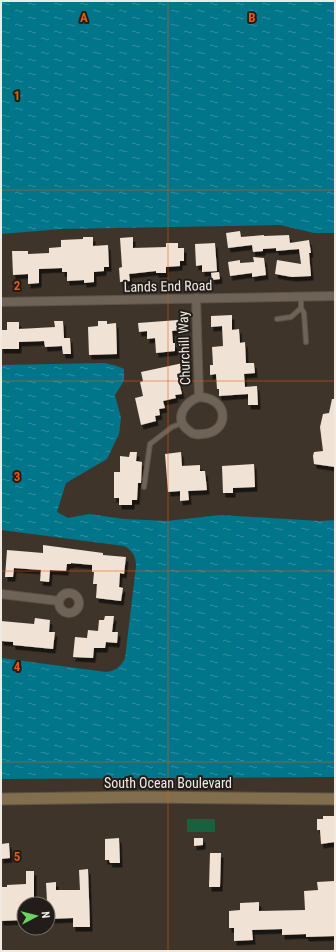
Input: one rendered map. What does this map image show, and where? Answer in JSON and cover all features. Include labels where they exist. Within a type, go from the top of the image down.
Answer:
[{"type":"main road","name":"South Ocean Boulevard","points":[[1,799],[150,797],[335,799]]},
{"type":"street","name":"Lands End Road","points":[[1,302],[335,296]]},
{"type":"street","name":"Churchill Way","points":[[196,298],[199,397]]},
{"type":"street","name":"Churchill Way","points":[[204,397],[216,402],[220,407],[222,420],[220,426],[210,434],[190,433],[185,429],[182,423],[182,416],[187,404],[192,399],[204,397]]},
{"type":"street","points":[[1,594],[59,601]]},
{"type":"lane","points":[[301,297],[301,308],[304,313],[306,342]]},
{"type":"lane","points":[[277,319],[291,318],[301,308]]},
{"type":"lane","points":[[144,487],[150,444],[172,427],[182,423]]},
{"type":"green space","points":[[187,819],[215,819],[215,832],[187,832]]},
{"type":"water","points":[[1,1],[335,1],[335,233],[314,233],[280,225],[61,229],[1,234]]},
{"type":"water","points":[[105,363],[124,369],[124,381],[115,395],[121,418],[119,434],[107,459],[66,483],[57,512],[68,518],[89,514],[124,519],[167,521],[220,515],[320,521],[335,520],[335,777],[1,779],[1,658],[106,672],[117,668],[122,664],[125,658],[136,566],[133,554],[124,546],[1,530],[1,365]]},
{"type":"building","points":[[240,231],[241,237],[289,235],[290,243],[309,240],[311,253],[309,253],[311,276],[292,277],[275,274],[277,260],[301,264],[299,249],[276,251],[276,248],[263,249],[263,251],[253,252],[252,245],[228,248],[226,233]]},
{"type":"building","points":[[83,237],[93,237],[93,246],[108,245],[109,267],[104,267],[104,271],[94,272],[94,282],[84,283],[84,280],[67,281],[67,272],[62,272],[62,268],[39,269],[39,283],[28,284],[28,274],[13,275],[12,251],[28,251],[28,254],[49,253],[49,248],[61,247],[61,240],[83,239]]},
{"type":"building","points":[[133,237],[133,248],[166,247],[166,243],[178,243],[178,248],[184,248],[184,261],[180,261],[180,266],[166,267],[166,273],[156,273],[156,271],[129,274],[130,281],[120,282],[119,268],[122,267],[120,238]]},
{"type":"building","points":[[215,243],[217,271],[202,272],[202,265],[196,266],[195,244]]},
{"type":"building","points":[[253,257],[264,258],[266,275],[252,277],[252,273],[230,276],[228,262],[240,260],[240,263],[254,262]]},
{"type":"building","points":[[219,272],[220,279],[212,280],[211,273]]},
{"type":"building","points":[[232,315],[232,330],[239,329],[240,343],[245,342],[246,363],[254,363],[255,373],[244,374],[245,387],[257,386],[258,405],[248,405],[248,394],[219,396],[216,374],[210,375],[210,365],[213,365],[212,347],[223,346],[222,326],[211,327],[211,316]]},
{"type":"building","points":[[178,320],[179,330],[172,331],[175,351],[156,353],[155,338],[147,339],[147,331],[139,332],[138,323]]},
{"type":"building","points":[[54,321],[63,321],[64,338],[70,338],[71,354],[63,354],[62,346],[45,347],[44,341],[19,342],[19,349],[1,349],[1,330],[7,330],[7,322],[19,322],[19,329],[55,327]]},
{"type":"building","points":[[98,321],[107,321],[107,324],[116,323],[117,354],[89,355],[88,327],[98,326]]},
{"type":"building","points":[[183,363],[185,372],[177,374],[182,394],[175,395],[176,398],[163,401],[165,408],[159,409],[160,415],[155,416],[156,421],[141,425],[135,398],[143,396],[140,382],[143,381],[141,372]]},
{"type":"building","points":[[332,399],[335,399],[335,467],[314,464],[313,456],[314,452],[323,451],[320,427],[323,414],[329,413]]},
{"type":"building","points":[[130,452],[137,452],[136,461],[142,462],[141,483],[138,483],[137,500],[132,500],[132,505],[119,505],[119,498],[114,498],[114,472],[120,472],[120,456],[129,457]]},
{"type":"building","points":[[181,452],[182,466],[200,465],[200,471],[205,471],[207,490],[188,491],[189,500],[180,501],[180,491],[168,492],[165,454]]},
{"type":"building","points":[[254,464],[255,487],[233,488],[233,493],[223,493],[222,466]]},
{"type":"building","points":[[43,545],[103,553],[103,555],[126,557],[124,574],[120,573],[119,587],[123,588],[121,601],[96,598],[97,584],[93,584],[94,572],[92,572],[92,565],[71,563],[67,564],[66,571],[50,570],[49,582],[40,581],[41,570],[14,568],[13,577],[5,577],[7,550],[43,553]]},
{"type":"building","points":[[105,616],[114,616],[112,632],[118,632],[117,643],[106,642],[105,648],[94,648],[93,658],[73,657],[75,637],[87,638],[88,630],[98,631],[99,620],[104,620]]},
{"type":"building","points":[[35,618],[50,620],[49,632],[55,632],[53,649],[13,645],[13,642],[1,641],[1,621],[34,624]]},
{"type":"building","points":[[323,816],[335,816],[335,842],[321,844],[320,830],[317,830],[317,819],[323,819]]},
{"type":"building","points":[[119,838],[120,863],[110,863],[109,860],[105,860],[105,839]]},
{"type":"building","points":[[194,838],[203,838],[203,845],[194,846]]},
{"type":"building","points":[[9,843],[10,858],[1,859],[1,844]]},
{"type":"building","points":[[210,853],[221,853],[220,887],[209,887]]},
{"type":"building","points":[[88,869],[90,927],[73,927],[73,918],[56,919],[56,896],[47,896],[46,883],[56,882],[56,890],[80,890],[79,870]]},
{"type":"building","points":[[26,871],[34,871],[34,896],[16,896],[16,920],[1,921],[1,887],[7,887],[7,885],[26,884]]},
{"type":"building","points":[[334,881],[335,936],[306,937],[306,934],[282,935],[282,929],[252,930],[253,940],[234,941],[234,928],[229,928],[229,911],[240,910],[240,903],[259,902],[259,911],[305,910],[304,891],[318,890],[317,882]]}]
